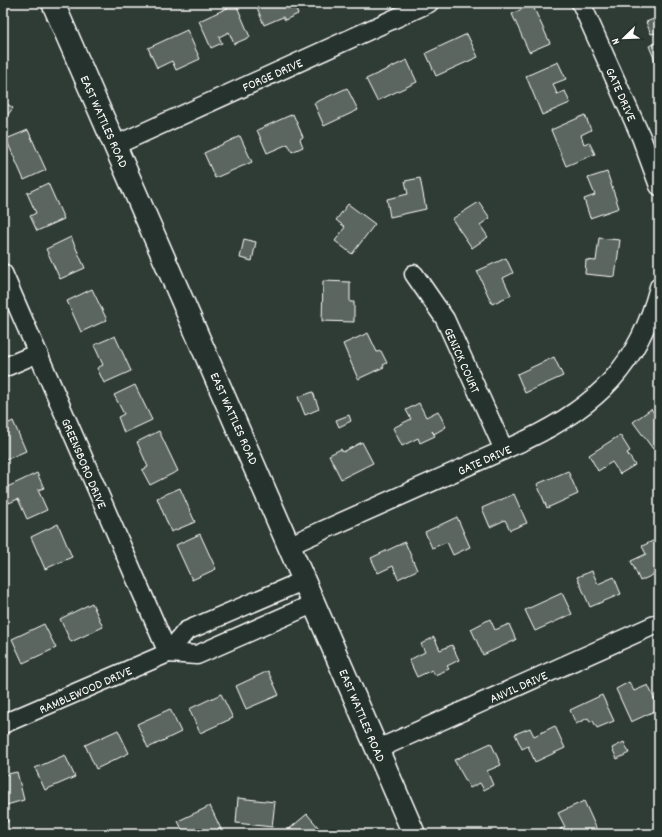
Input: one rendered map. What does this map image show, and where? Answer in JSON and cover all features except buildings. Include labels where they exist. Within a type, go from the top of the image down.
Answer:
[{"type":"main road","name":"EAST WATTLES ROAD","points":[[53,3],[290,545],[414,834]]},
{"type":"street","name":"FORGE DRIVE","points":[[116,145],[429,3]]},
{"type":"street","name":"GATE DRIVE","points":[[581,3],[641,137],[659,186]]},
{"type":"street","name":"GREENSBORO DRIVE","points":[[3,273],[168,653]]},
{"type":"street","name":"GENICK COURT","points":[[414,274],[445,319],[504,450]]},
{"type":"street","name":"GATE DRIVE","points":[[290,545],[504,450],[563,421],[597,396],[652,333],[658,297]]},
{"type":"street","points":[[3,368],[38,353]]},
{"type":"street","name":"RAMBLEWOOD DRIVE","points":[[168,653],[186,631],[305,580]]},
{"type":"street","name":"RAMBLEWOOD DRIVE","points":[[3,724],[168,653],[197,655],[315,603]]},
{"type":"street","name":"ANVIL DRIVE","points":[[378,749],[659,623]]}]
